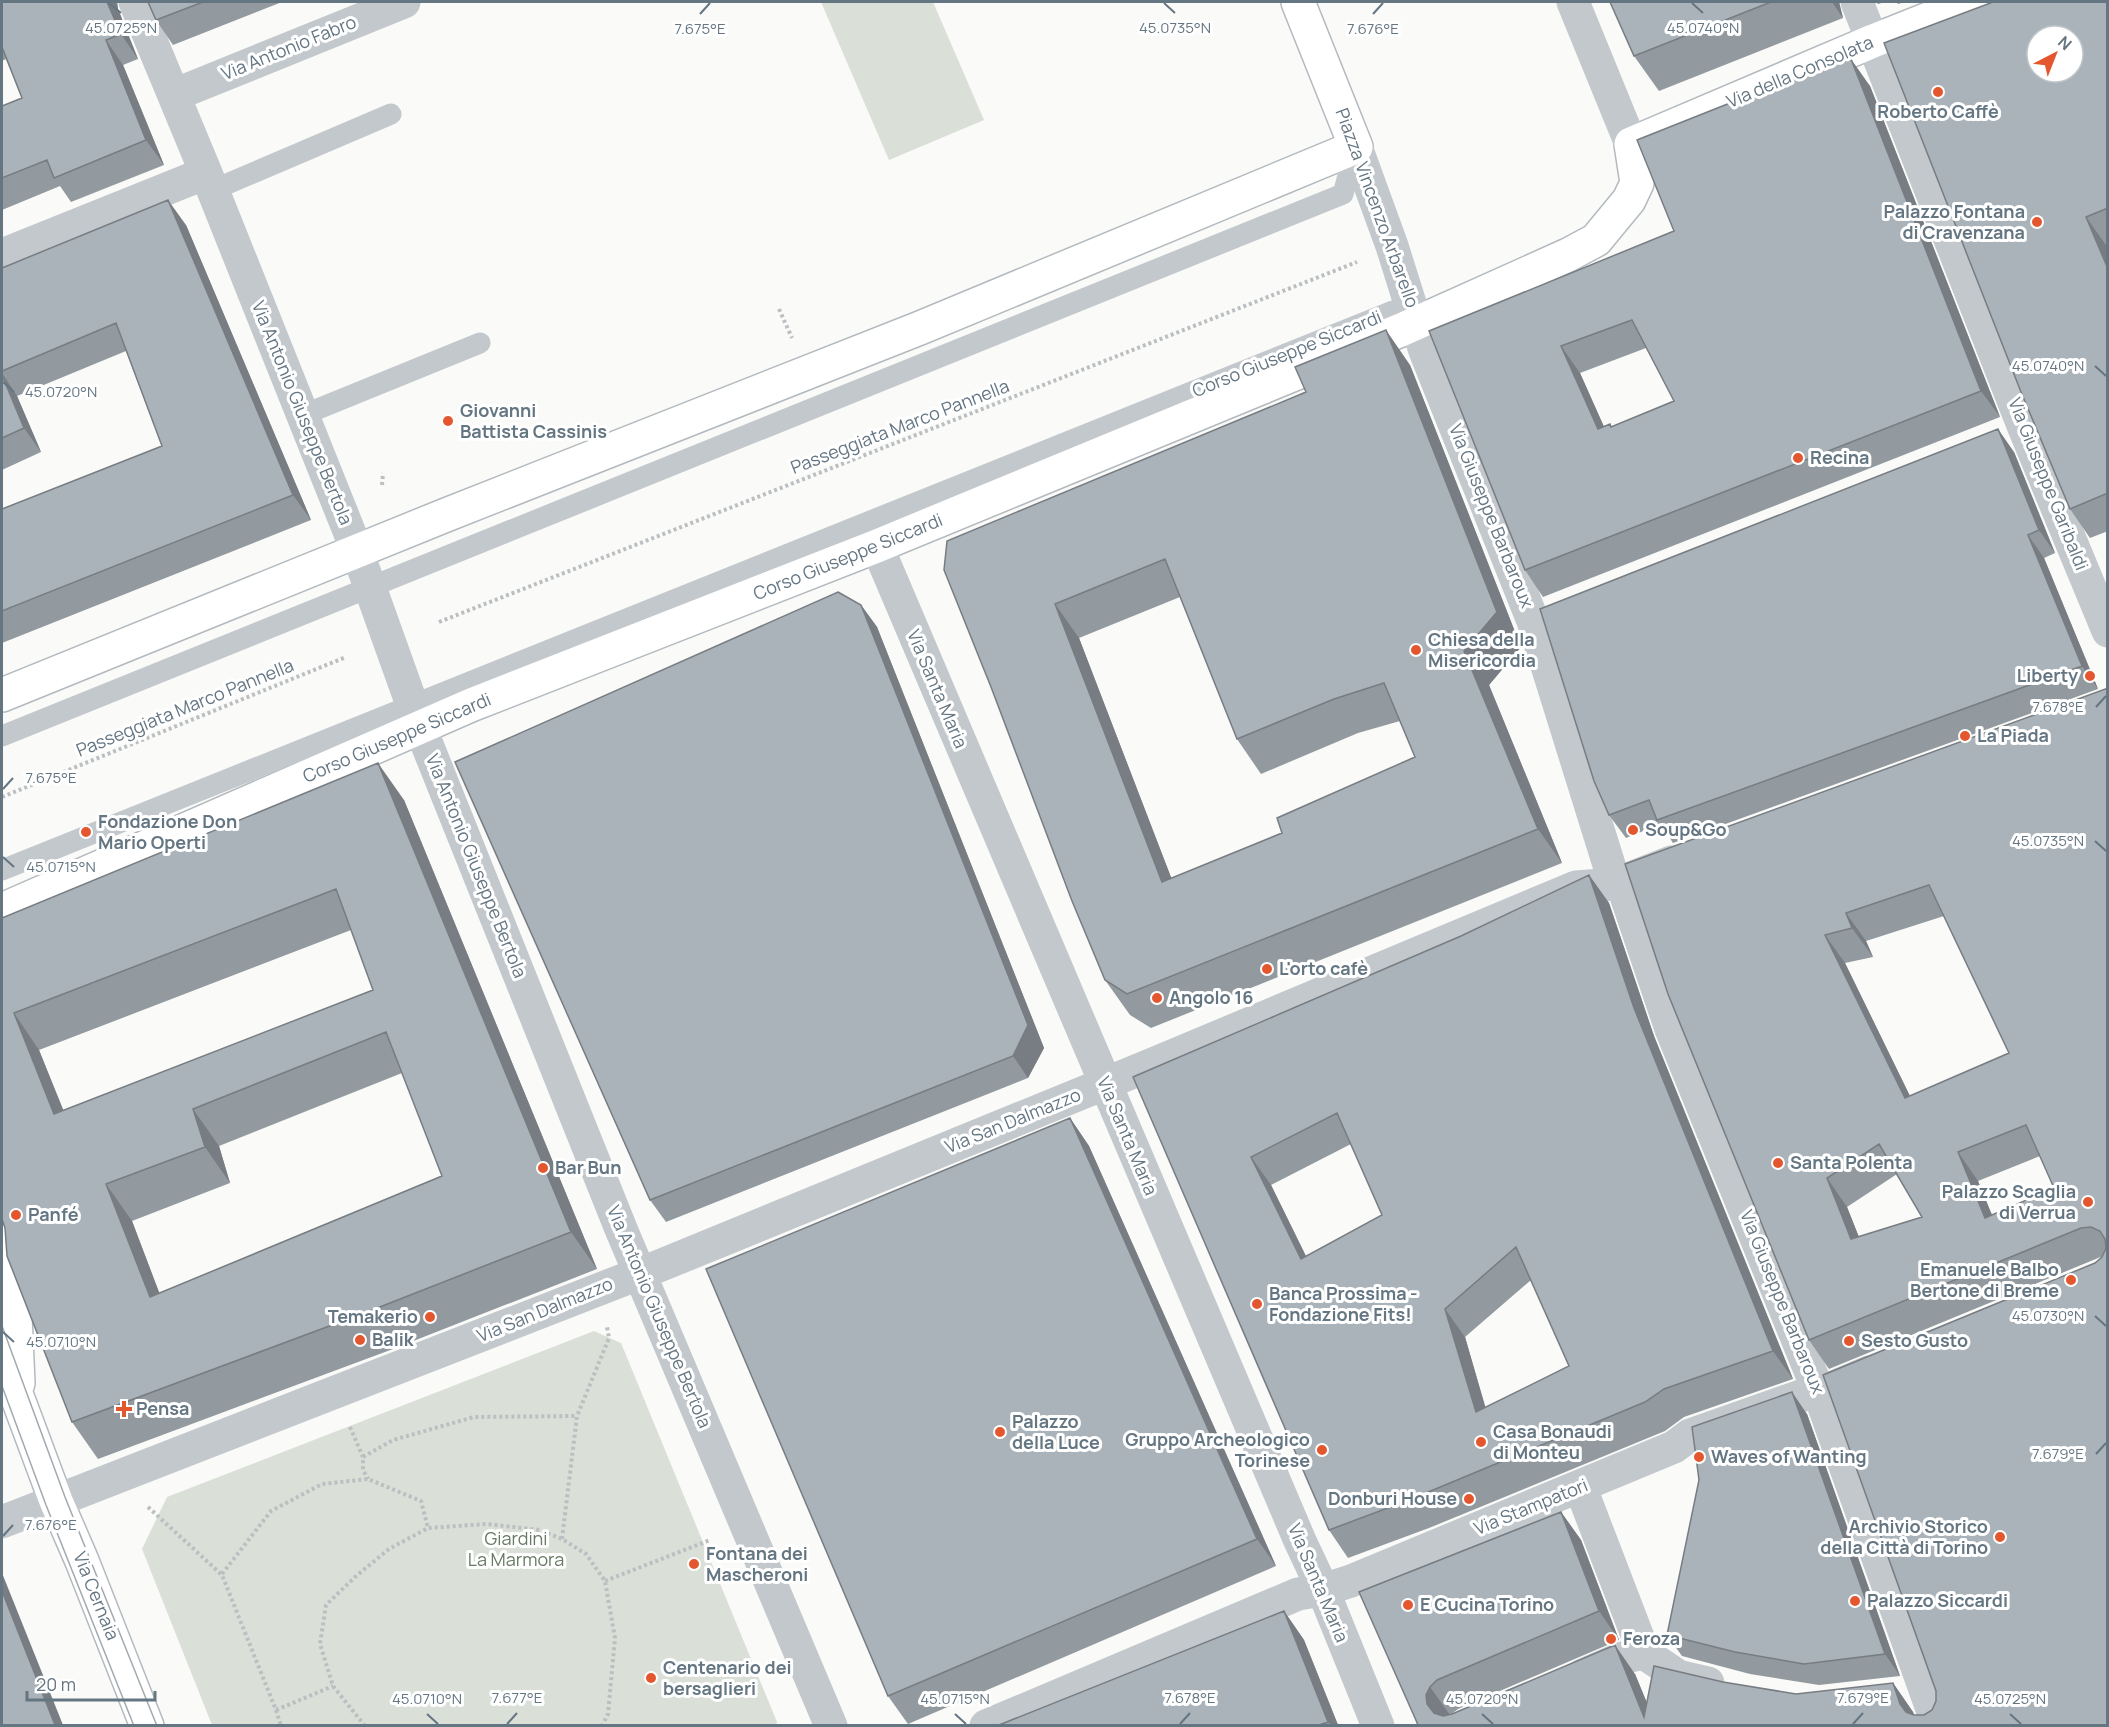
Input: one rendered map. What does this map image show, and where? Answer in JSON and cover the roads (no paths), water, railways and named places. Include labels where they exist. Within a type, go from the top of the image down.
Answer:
[{"type":"street","name":"Via Antonio Giuseppe Bertola","points":[[135,2],[210,182],[357,551],[416,716],[639,1272],[831,1725]]},
{"type":"street","name":"Via Antonio Fabro","points":[[174,95],[404,2]]},
{"type":"street","name":"Piazza Vincenzo Arbarello","points":[[1298,2],[1356,147],[1417,322],[1568,255],[1596,240],[1620,213],[1637,183],[1631,144],[1573,2]]},
{"type":"street","name":"Via Giuseppe Garibaldi","points":[[1857,2],[2025,428],[2108,631]]},
{"type":"street","name":"Via della Consolata","points":[[1631,144],[1873,40],[1971,2]]},
{"type":"street","points":[[2,695],[357,551],[920,328],[1356,147]]},
{"type":"street","points":[[2,255],[210,182]]},
{"type":"street","name":"Corso Giuseppe Siccardi","points":[[2,910],[416,716],[492,697],[877,546],[1417,322]]},
{"type":"street","name":"Via Giuseppe Barbaroux","points":[[1417,322],[1425,351],[1533,621],[1618,882],[1671,1029],[1818,1390],[1913,1694],[1938,1725]]},
{"type":"street","points":[[1992,441],[2025,428]]},
{"type":"street","name":"Via Santa Maria","points":[[877,546],[1323,1590],[1378,1725]]},
{"type":"street","points":[[1533,621],[1563,609]]},
{"type":"street","name":"Via San Dalmazzo","points":[[2,1522],[639,1272],[1105,1084],[1576,887],[1618,882],[1694,854]]},
{"type":"street","name":"Via Cernaia","points":[[2,1242],[13,1271],[18,1400]]},
{"type":"street","name":"Via Cernaia","points":[[2,1356],[56,1501],[147,1725]]},
{"type":"street","name":"Via Stampatori","points":[[986,1725],[1298,1594],[1323,1590],[1351,1581],[1674,1447],[1690,1435],[1818,1390],[1829,1389],[1893,1362]]},
{"type":"street","points":[[1580,1486],[1644,1653],[1678,1676],[1735,1689]]},
{"type":"street","points":[[1559,1685],[1622,1658],[1644,1653]]},
{"type":"lane","points":[[210,182],[391,114]]},
{"type":"lane","points":[[2,736],[1343,194],[1356,147]]},
{"type":"lane","name":"Corso Giuseppe Siccardi","points":[[2,870],[416,716],[1393,311],[1417,322]]},
{"type":"lane","points":[[303,416],[480,343]]},
{"type":"tram line","points":[[2,1326],[65,1497],[157,1726]]},
{"type":"tram line","points":[[2,1386],[46,1505],[134,1726]]},
{"type":"place","name":"Roberto Caffè","points":[[1938,92]]},
{"type":"place","name":"Palazzo Fontana di Cravenzana","points":[[2037,222]]},
{"type":"place","name":"Giovanni Battista Cassinis","points":[[448,421]]},
{"type":"place","name":"Recina","points":[[1798,458]]},
{"type":"place","name":"Chiesa della Misericordia","points":[[1416,650]]},
{"type":"place","name":"Liberty","points":[[2090,676]]},
{"type":"place","name":"La Piada","points":[[1965,736]]},
{"type":"place","name":"Soup&Go","points":[[1633,830]]},
{"type":"place","name":"Fondazione Don Mario Operti","points":[[86,832]]},
{"type":"place","name":"L'orto cafè","points":[[1267,969]]},
{"type":"place","name":"Angolo 16","points":[[1157,998]]},
{"type":"place","name":"Santa Polenta","points":[[1778,1163]]},
{"type":"place","name":"Bar Bun","points":[[543,1168]]},
{"type":"place","name":"Palazzo Scaglia di Verrua","points":[[2088,1202]]},
{"type":"place","name":"Panfé","points":[[16,1215]]},
{"type":"place","name":"Emanuele Balbo Bertone di Breme","points":[[2071,1280]]},
{"type":"place","name":"Banca Prossima - Fondazione Fits!","points":[[1257,1304]]},
{"type":"place","name":"Temakerio","points":[[430,1317]]},
{"type":"place","name":"Balik","points":[[360,1340]]},
{"type":"place","name":"Sesto Gusto","points":[[1849,1341]]},
{"type":"place","name":"Pensa","points":[[124,1409]]},
{"type":"place","name":"Palazzo della Luce","points":[[1000,1432]]},
{"type":"place","name":"Casa Bonaudi di Monteu","points":[[1481,1442]]},
{"type":"place","name":"Gruppo Archeologico Torinese","points":[[1322,1450]]},
{"type":"place","name":"Waves of Wanting","points":[[1699,1457]]},
{"type":"place","name":"Donburi House","points":[[1469,1499]]},
{"type":"place","name":"Archivio Storico della Città di Torino","points":[[2000,1537]]},
{"type":"place","name":"Fontana dei Mascheroni","points":[[694,1564]]},
{"type":"place","name":"Palazzo Siccardi","points":[[1855,1601]]},
{"type":"place","name":"E Cucina Torino","points":[[1408,1605]]},
{"type":"place","name":"Feroza","points":[[1611,1639]]},
{"type":"place","name":"Centenario dei bersaglieri","points":[[651,1678]]},
{"type":"park label","name":"Giardini La Marmora","points":[[516,1549]]}]
